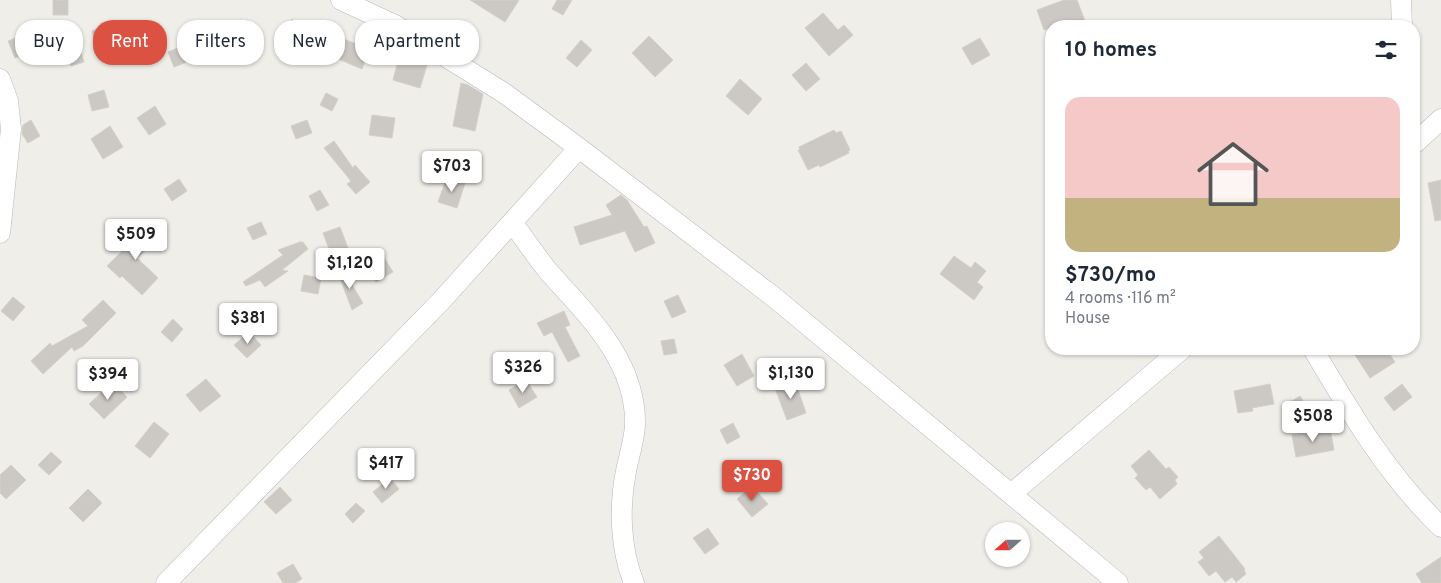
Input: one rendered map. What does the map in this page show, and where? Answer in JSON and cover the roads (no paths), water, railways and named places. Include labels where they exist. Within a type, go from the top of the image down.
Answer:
[{"type":"street","points":[[341,0],[395,25],[504,94],[579,148],[775,298],[1118,583]]},
{"type":"street","points":[[1401,0],[1402,20]]},
{"type":"street","points":[[0,79],[8,101],[11,129],[0,233]]},
{"type":"street","points":[[1420,139],[1441,120]]},
{"type":"street","points":[[166,583],[427,315],[579,148]]},
{"type":"street","points":[[512,222],[546,268],[610,343],[622,367],[632,399],[635,426],[626,472],[622,515],[626,551],[634,583]]},
{"type":"street","points":[[1011,494],[1175,355]]},
{"type":"street","points":[[1318,355],[1371,444],[1421,508],[1441,527]]}]
